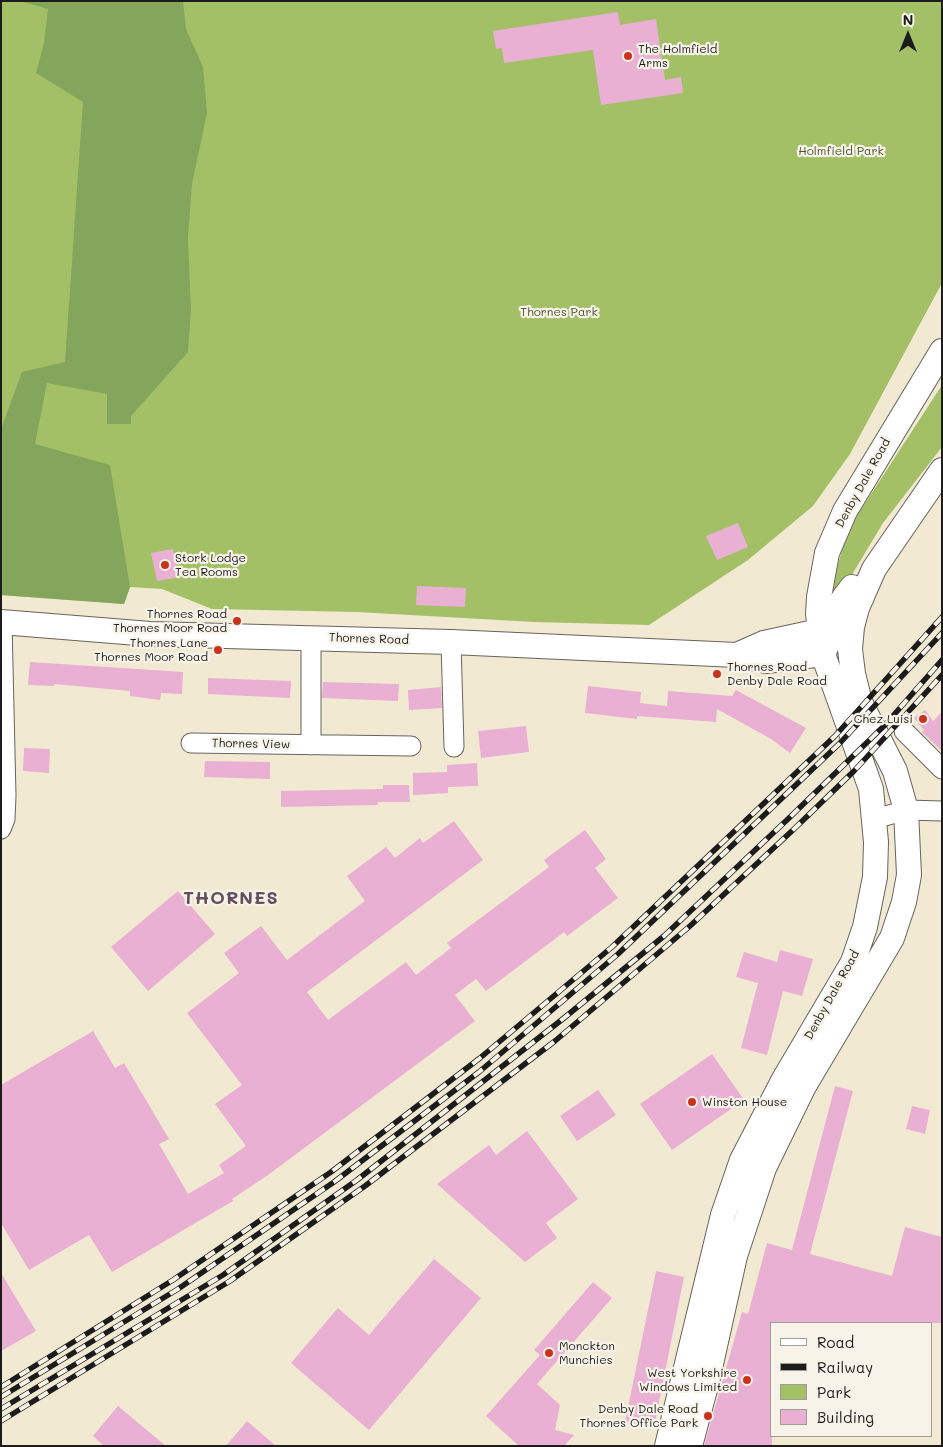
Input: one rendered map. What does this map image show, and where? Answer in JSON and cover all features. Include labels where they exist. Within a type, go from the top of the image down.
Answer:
[{"type":"main road","name":"Denby Dale Road","points":[[667,1446],[718,1233],[742,1160],[784,1079],[852,962],[859,945],[875,877],[874,819],[867,776],[837,699],[831,643],[819,597],[827,553],[845,511],[942,350]]},
{"type":"main road","points":[[831,643],[843,598],[852,587],[874,568],[942,470]]},
{"type":"main road","name":"Thornes Road","points":[[2,622],[150,634],[451,642],[737,655],[764,643],[831,643]]},
{"type":"main road","name":"Denby Dale Road","points":[[690,1446],[707,1382],[735,1256],[764,1168],[804,1086],[892,938],[910,875],[906,810],[894,772],[860,702],[853,674],[831,643]]},
{"type":"main road","points":[[859,945],[877,920],[887,892],[893,860],[893,831],[897,819],[906,810]]},
{"type":"street","points":[[1,829],[5,819],[6,796],[2,622]]},
{"type":"street","points":[[311,637],[311,745]]},
{"type":"street","points":[[451,642],[454,748]]},
{"type":"street","points":[[904,732],[942,769]]},
{"type":"street","name":"Thornes View","points":[[191,743],[411,746]]},
{"type":"street","points":[[874,819],[906,810],[942,811]]},
{"type":"green space","name":"Thornes Park","points":[[1,1],[942,1],[942,283],[850,454],[813,506],[748,560],[649,625],[534,622],[357,612],[212,609],[162,589],[130,587],[124,604],[1,595]]},
{"type":"green space","points":[[20,1],[183,1],[186,29],[203,67],[207,113],[192,184],[188,238],[191,310],[188,352],[131,416],[131,424],[107,424],[107,394],[47,383],[35,444],[110,465],[130,587],[124,604],[1,595],[1,429],[22,372],[65,362],[83,102],[36,73],[44,43],[48,9]]},
{"type":"green space","points":[[942,385],[942,447],[883,523],[832,608],[832,587],[847,531]]},
{"type":"building","name":"The Holmfield Arms","points":[[618,12],[620,25],[656,19],[665,80],[681,77],[683,93],[601,105],[593,50],[504,63],[502,48],[496,49],[493,31]]},
{"type":"building","points":[[738,523],[748,547],[717,560],[706,536]]},
{"type":"building","name":"Stork Lodge Tea Rooms","points":[[173,549],[179,577],[157,581],[151,553]]},
{"type":"building","points":[[417,586],[466,588],[465,607],[416,605]]},
{"type":"building","points":[[30,662],[183,672],[182,694],[161,693],[160,700],[130,696],[130,691],[54,684],[54,686],[28,685]]},
{"type":"building","points":[[208,678],[291,681],[290,698],[208,694]]},
{"type":"building","points":[[323,682],[399,684],[398,701],[322,698]]},
{"type":"building","points":[[588,686],[641,692],[640,703],[667,706],[668,691],[732,696],[736,690],[806,728],[790,753],[771,739],[717,709],[716,722],[637,716],[637,719],[585,713]]},
{"type":"building","points":[[441,687],[442,708],[409,710],[408,690]]},
{"type":"building","points":[[925,710],[933,721],[942,712],[942,751],[922,732],[924,730],[914,718]]},
{"type":"building","points":[[526,726],[529,752],[481,758],[478,731]]},
{"type":"building","points":[[24,748],[50,749],[49,773],[23,771]]},
{"type":"building","points":[[205,761],[270,762],[270,779],[204,777]]},
{"type":"building","points":[[477,763],[478,786],[448,787],[448,793],[413,795],[413,773],[447,772],[447,765]]},
{"type":"building","points":[[383,785],[409,785],[410,802],[377,802],[378,805],[281,807],[281,791],[383,789]]},
{"type":"building","points":[[454,821],[483,860],[307,992],[328,1020],[406,962],[416,975],[451,948],[447,943],[549,867],[544,860],[585,830],[606,859],[595,868],[618,898],[567,936],[564,932],[486,991],[476,979],[455,995],[475,1021],[268,1175],[232,1199],[233,1201],[112,1272],[89,1235],[29,1270],[1,1223],[1,1085],[93,1031],[115,1068],[124,1063],[169,1139],[159,1144],[188,1194],[224,1173],[219,1165],[246,1146],[215,1104],[242,1085],[187,1013],[239,973],[224,953],[261,926],[287,960],[365,901],[347,876],[386,847],[395,858],[420,838],[423,843]]},
{"type":"building","points":[[178,891],[215,934],[148,991],[111,947]]},
{"type":"building","points":[[780,950],[813,959],[802,996],[783,991],[767,1055],[741,1048],[758,983],[736,977],[744,952],[777,962]]},
{"type":"building","name":"Winston House","points":[[712,1054],[744,1100],[672,1150],[640,1104]]},
{"type":"building","points":[[835,1086],[853,1091],[810,1254],[892,1276],[905,1227],[942,1237],[942,1323],[770,1322],[770,1437],[772,1437],[772,1446],[704,1446],[742,1312],[748,1314],[767,1243],[792,1250]]},
{"type":"building","points":[[598,1090],[616,1115],[577,1141],[560,1116]]},
{"type":"building","points":[[912,1106],[930,1110],[925,1134],[906,1129]]},
{"type":"building","points":[[527,1131],[578,1199],[546,1223],[557,1238],[525,1262],[437,1184],[489,1145],[496,1155]]},
{"type":"building","points":[[434,1259],[481,1298],[369,1430],[291,1363],[338,1308],[369,1335]]},
{"type":"building","points":[[656,1271],[684,1277],[654,1427],[625,1422]]},
{"type":"building","points":[[1,1273],[36,1331],[1,1351]]},
{"type":"building","points":[[593,1282],[612,1298],[537,1384],[560,1405],[555,1430],[574,1435],[564,1446],[519,1446],[486,1416],[540,1355],[534,1350]]},
{"type":"building","points":[[118,1406],[166,1446],[104,1446],[93,1436]]},
{"type":"building","points":[[247,1421],[276,1446],[226,1446]]},
{"type":"railway","points":[[1,1387],[173,1280],[331,1172],[480,1058],[612,947],[835,736],[942,617]]},
{"type":"railway","points":[[1,1397],[178,1289],[334,1182],[479,1072],[618,954],[840,743],[942,633]]},
{"type":"railway","points":[[1,1409],[223,1275],[357,1180],[564,1018],[664,936],[788,819],[885,725],[942,660]]},
{"type":"railway","points":[[1,1421],[230,1281],[365,1186],[555,1041],[690,926],[794,829],[854,771],[942,675]]},
{"type":"place","name":"The Holmfield Arms","points":[[628,56]]},
{"type":"place","name":"Stork Lodge Tea Rooms","points":[[165,565]]},
{"type":"place","name":"Thornes Road Thornes Moor Road","points":[[237,621]]},
{"type":"place","name":"Thornes Lane Thornes Moor Road","points":[[218,650]]},
{"type":"place","name":"Thornes Road Denby Dale Road","points":[[717,674]]},
{"type":"place","name":"Chez Luisi","points":[[923,719]]},
{"type":"place","name":"Winston House","points":[[692,1102]]},
{"type":"place","name":"Monckton Munchies","points":[[549,1353]]},
{"type":"place","name":"West Yorkshire Windows Limited","points":[[747,1380]]},
{"type":"place","name":"Denby Dale Road Thornes Office Park","points":[[708,1416]]},
{"type":"district","name":"THORNES","points":[[231,898]]},
{"type":"park label","name":"Holmfield Park","points":[[841,151]]}]
